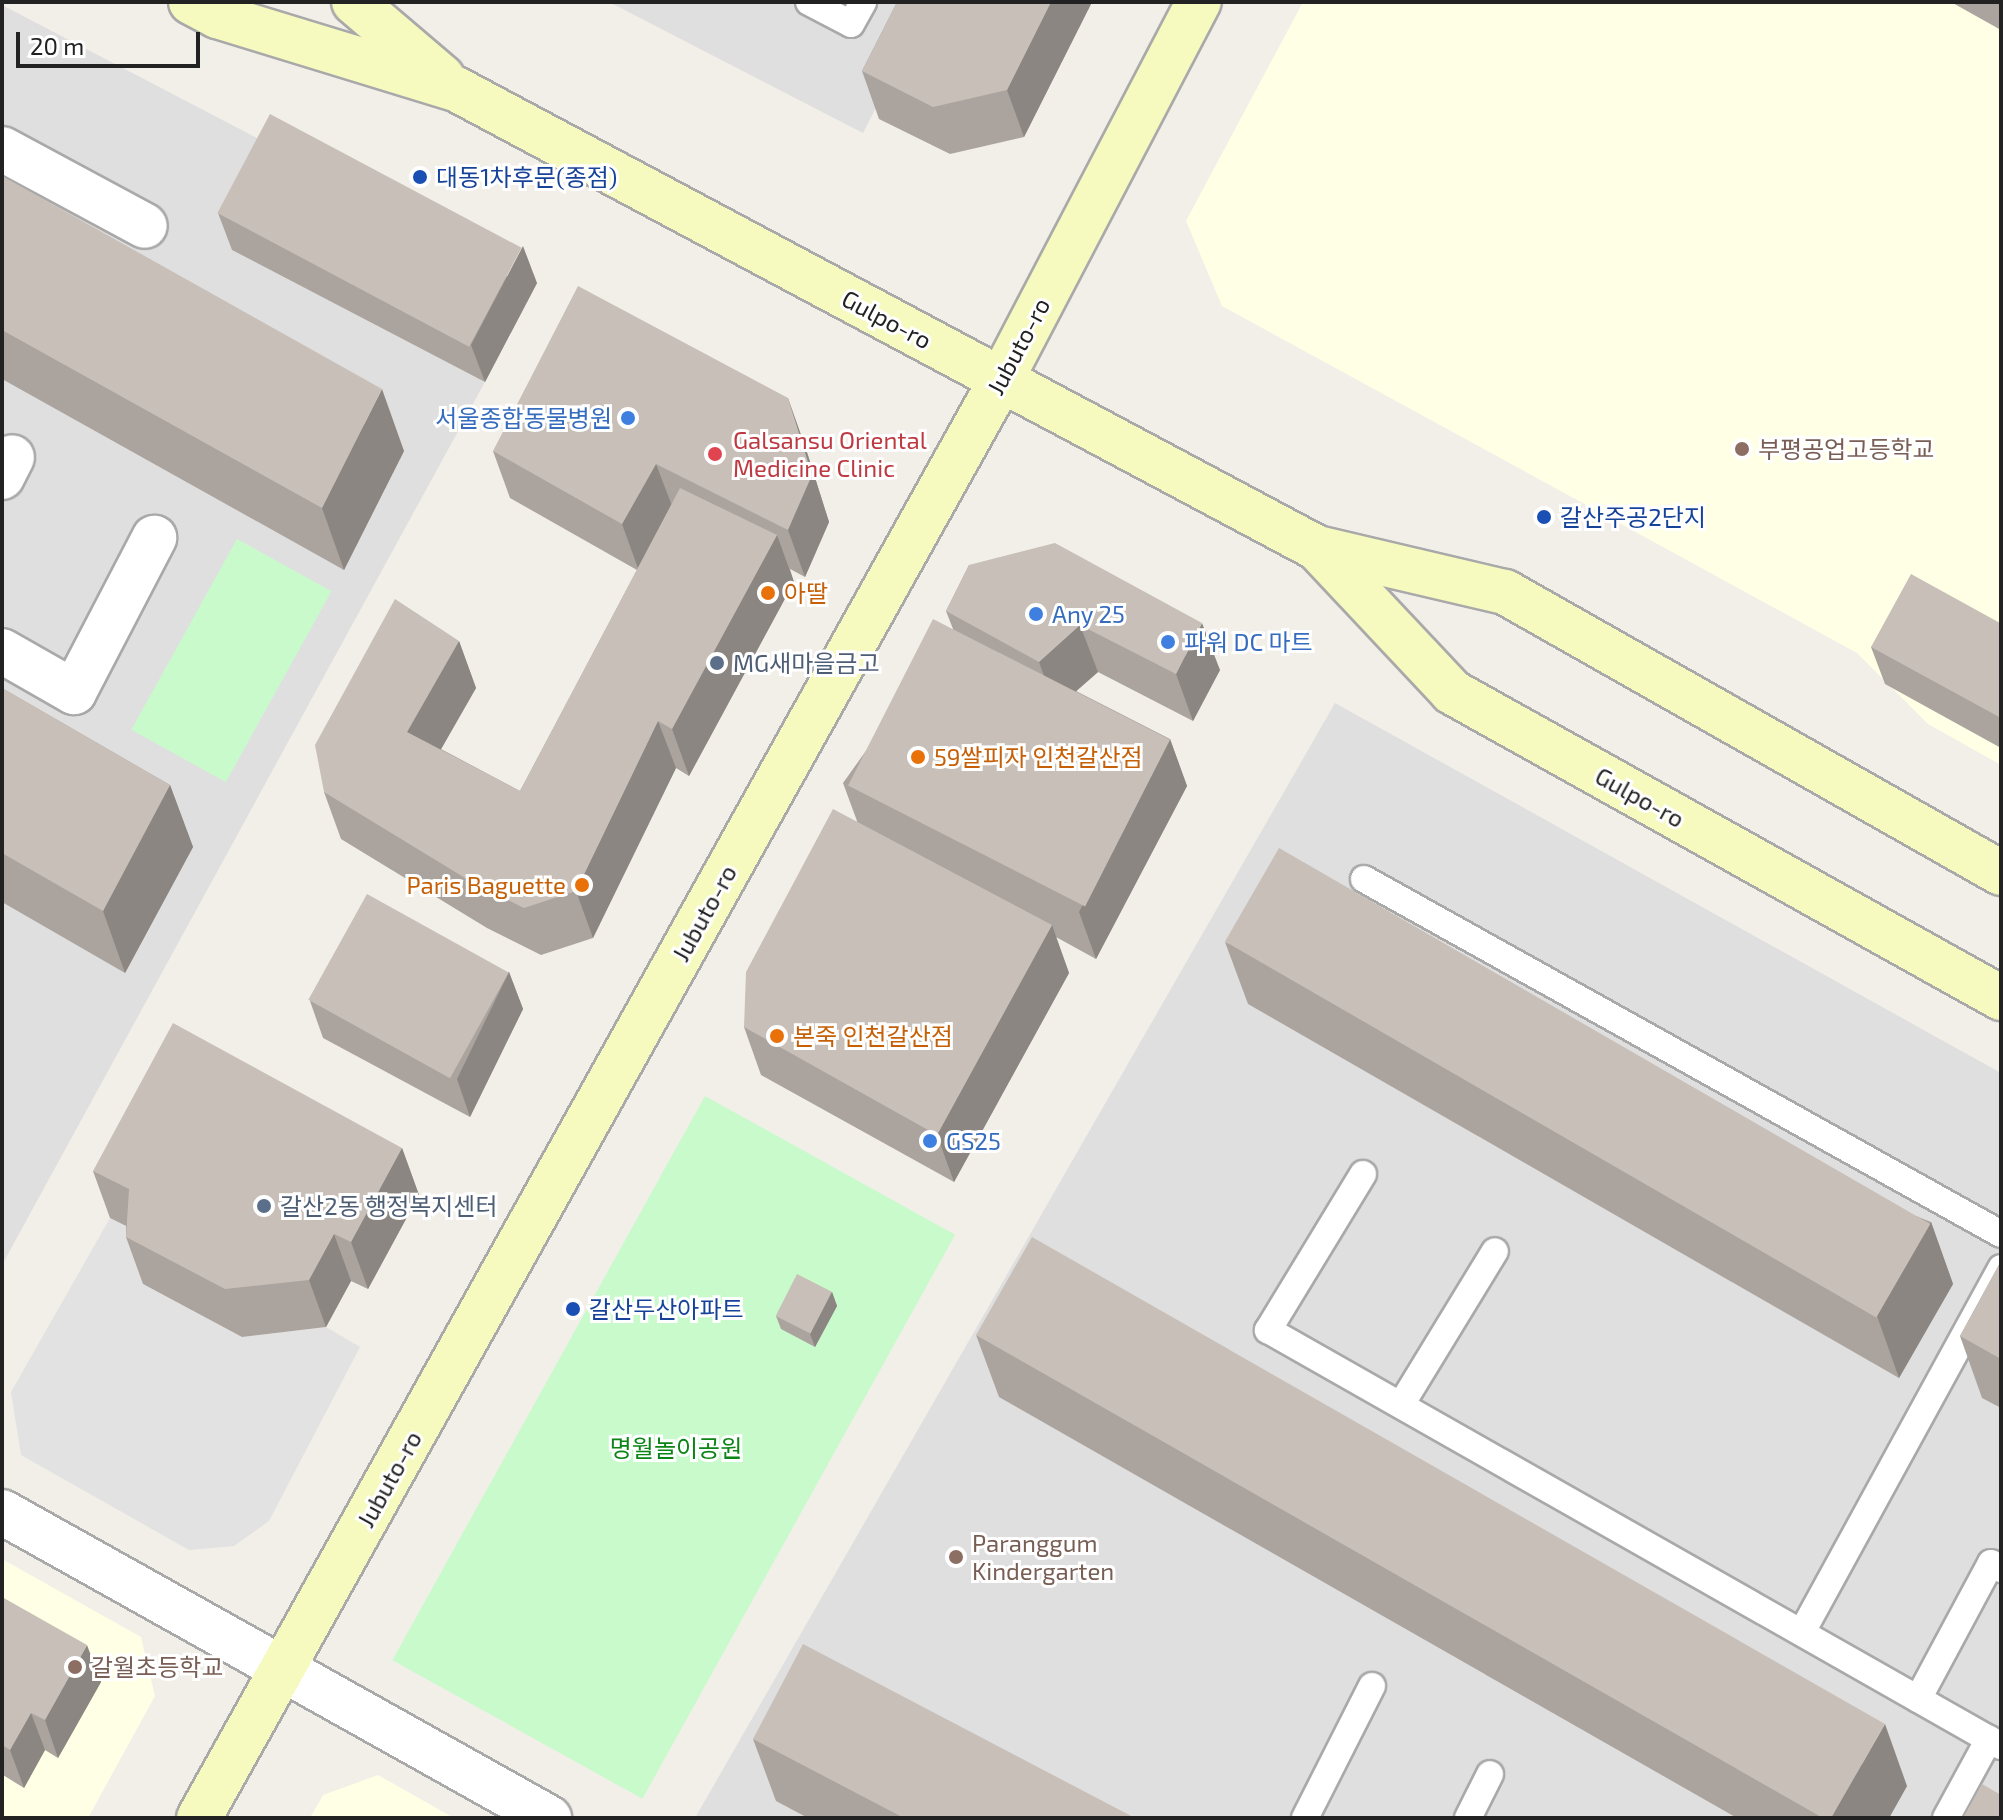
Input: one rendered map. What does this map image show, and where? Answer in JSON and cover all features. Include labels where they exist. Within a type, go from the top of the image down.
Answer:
[{"type":"main road","name":"Gulpo-ro","points":[[191,2],[217,16],[456,89],[1317,548],[1505,592],[2001,873]]},
{"type":"main road","name":"Gulpo-ro","points":[[354,2],[456,89]]},
{"type":"main road","name":"Jubuto-ro","points":[[199,1818],[1001,380],[1199,2]]},
{"type":"main road","name":"Gulpo-ro","points":[[1317,548],[1452,692],[2001,998]]},
{"type":"street","points":[[2,149],[145,226]]},
{"type":"street","points":[[2,651],[74,692],[154,538]]},
{"type":"street","points":[[2,1512],[549,1818]]},
{"type":"lane","points":[[809,2],[851,24],[863,2]]},
{"type":"lane","points":[[1364,879],[2001,1234]]},
{"type":"lane","points":[[1363,1174],[1268,1330],[1995,1743],[1946,1818]]},
{"type":"lane","points":[[1401,1405],[1495,1251]]},
{"type":"lane","points":[[1802,1632],[2001,1268]]},
{"type":"lane","points":[[1918,1699],[1991,1563],[2001,1569]]},
{"type":"lane","points":[[1305,1818],[1372,1686]]},
{"type":"lane","points":[[1468,1818],[1490,1774]]},
{"type":"shaded area","points":[[609,2],[930,2],[863,133]]},
{"type":"shaded area","name":"부평공업고등학교","points":[[1303,2],[2001,2],[2001,765],[1928,724],[1857,653],[1222,306],[1186,221]]},
{"type":"shaded area","points":[[2,5],[284,152],[232,250],[485,382],[2,1265]]},
{"type":"shaded area","points":[[1335,703],[2001,1073],[2001,1818],[695,1818]]},
{"type":"shaded area","points":[[110,1218],[146,1237],[143,1284],[242,1337],[326,1327],[360,1347],[269,1521],[234,1546],[189,1550],[21,1455],[11,1392]]},
{"type":"shaded area","name":"갈월초등학교","points":[[2,1559],[141,1637],[155,1696],[88,1818],[2,1818]]},
{"type":"shaded area","points":[[378,1775],[454,1818],[310,1818],[323,1795]]},
{"type":"green space","points":[[237,539],[331,591],[226,782],[131,730]]},
{"type":"green space","name":"명월놀이공원","points":[[705,1096],[955,1235],[642,1799],[392,1660]]},
{"type":"building","points":[[897,2],[1051,2],[1007,90],[933,107],[862,71]]},
{"type":"building","points":[[270,114],[522,248],[469,347],[217,213]]},
{"type":"building","points":[[2,176],[382,389],[322,508],[2,330]]},
{"type":"building","points":[[578,286],[788,398],[812,475],[788,530],[656,464],[622,524],[493,451]]},
{"type":"building","points":[[680,488],[777,535],[672,729],[658,721],[576,891],[524,908],[470,881],[324,792],[315,745],[395,599],[459,641],[407,732],[520,791]]},
{"type":"building","points":[[1055,543],[1202,623],[1176,674],[1080,625],[1039,662],[946,611],[969,565]]},
{"type":"building","points":[[1911,574],[2001,622],[2001,718],[1871,647]]},
{"type":"building","points":[[933,619],[1170,740],[1085,906],[848,786]]},
{"type":"building","points":[[2,688],[170,785],[103,911],[2,853]]},
{"type":"building","points":[[833,809],[1052,925],[937,1135],[744,1027],[746,972]]},
{"type":"building","points":[[1279,848],[1930,1224],[1876,1318],[1225,942]]},
{"type":"building","points":[[367,894],[509,973],[450,1078],[308,1000]]},
{"type":"building","name":"갈산2동 행정복지센터","points":[[173,1023],[402,1148],[351,1242],[334,1234],[309,1280],[225,1289],[126,1237],[129,1189],[93,1171]]},
{"type":"building","points":[[1032,1237],[1885,1724],[1831,1818],[1823,1818],[976,1335]]},
{"type":"building","points":[[2001,1261],[2001,1359],[1960,1336]]},
{"type":"building","points":[[797,1274],[832,1292],[810,1334],[776,1316]]},
{"type":"building","points":[[2,1597],[87,1645],[45,1720],[31,1713],[10,1750],[2,1745]]},
{"type":"building","points":[[803,1644],[1135,1818],[904,1818],[753,1739]]},
{"type":"building","points":[[1982,1784],[2001,1795],[2001,1818],[1963,1818]]},
{"type":"place","name":"대동1차후문(종점)","points":[[420,177]]},
{"type":"place","name":"서울종합동물병원","points":[[628,418]]},
{"type":"place","name":"부평공업고등학교","points":[[1742,449]]},
{"type":"place","name":"Galsansu Oriental Medicine Clinic","points":[[715,454]]},
{"type":"place","name":"갈산주공2단지","points":[[1544,517]]},
{"type":"place","name":"아딸","points":[[768,593]]},
{"type":"place","name":"Any 25","points":[[1036,614]]},
{"type":"place","name":"파워 DC 마트","points":[[1168,642]]},
{"type":"place","name":"MG새마을금고","points":[[717,663]]},
{"type":"place","name":"59쌀피자 인천갈산점","points":[[918,757]]},
{"type":"place","name":"Paris Baguette","points":[[582,885]]},
{"type":"place","name":"본죽 인천갈산점","points":[[777,1036]]},
{"type":"place","name":"GS25","points":[[930,1141]]},
{"type":"place","name":"갈산2동 행정복지센터","points":[[264,1206]]},
{"type":"place","name":"갈산두산아파트","points":[[573,1309]]},
{"type":"place","name":"Paranggum Kindergarten","points":[[956,1557]]},
{"type":"place","name":"갈월초등학교","points":[[75,1667]]}]
